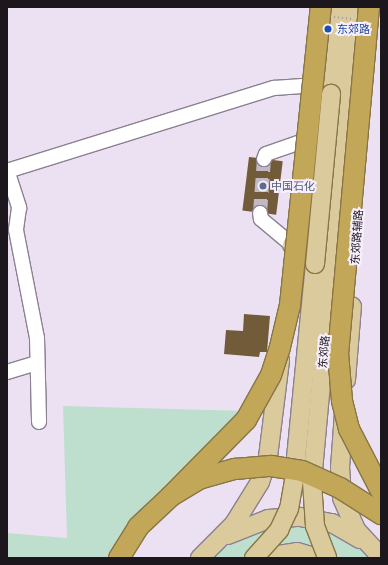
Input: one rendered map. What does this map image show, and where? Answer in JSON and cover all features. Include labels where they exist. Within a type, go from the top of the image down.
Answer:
[{"type":"highway","points":[[119,558],[138,527],[171,496],[246,420],[271,375],[280,347],[290,305],[325,9]]},
{"type":"highway","points":[[360,11],[338,353],[342,401],[349,429],[381,491]]},
{"type":"highway","points":[[171,496],[199,479],[222,471],[282,467],[330,483],[381,514]]},
{"type":"main road","name":"东郊路辅路","points":[[377,7],[340,467],[345,507],[378,555]]},
{"type":"main road","points":[[205,554],[255,494],[271,442],[292,246],[309,41],[325,9]]},
{"type":"main road","name":"东郊路","points":[[303,481],[323,264],[331,94],[325,9]]},
{"type":"main road","name":"东郊路","points":[[323,264],[360,11]]},
{"type":"main road","points":[[301,142],[331,94]]},
{"type":"main road","points":[[292,246],[323,264]]},
{"type":"main road","points":[[254,558],[279,530],[303,481]]},
{"type":"main road","points":[[303,481],[315,526],[327,558]]},
{"type":"main road","points":[[205,554],[252,523],[300,516],[346,529],[378,555]]},
{"type":"main road","points":[[259,558],[297,552],[318,558]]},
{"type":"street","points":[[39,422],[37,338],[16,230],[19,208],[7,170],[274,88],[306,86]]},
{"type":"street","points":[[264,159],[266,154],[301,142]]},
{"type":"street","points":[[260,213],[260,219],[292,246]]},
{"type":"street","points":[[7,372],[37,363]]},
{"type":"path","points":[[325,9],[360,11]]},
{"type":"green space","points":[[63,406],[246,411],[118,558],[7,558],[7,533],[67,538]]},
{"type":"green space","points":[[303,522],[351,539],[373,558],[210,558],[252,529]]},
{"type":"building","name":"中国石化","points":[[249,157],[283,161],[276,215],[242,211]]},
{"type":"building","points":[[244,314],[270,316],[267,352],[260,352],[259,357],[224,354],[226,330],[243,331]]},
{"type":"tunnel","points":[[260,213],[264,159]]},
{"type":"place","name":"东郊路","points":[[328,29]]},
{"type":"place","name":"中国石化","points":[[263,186]]}]
